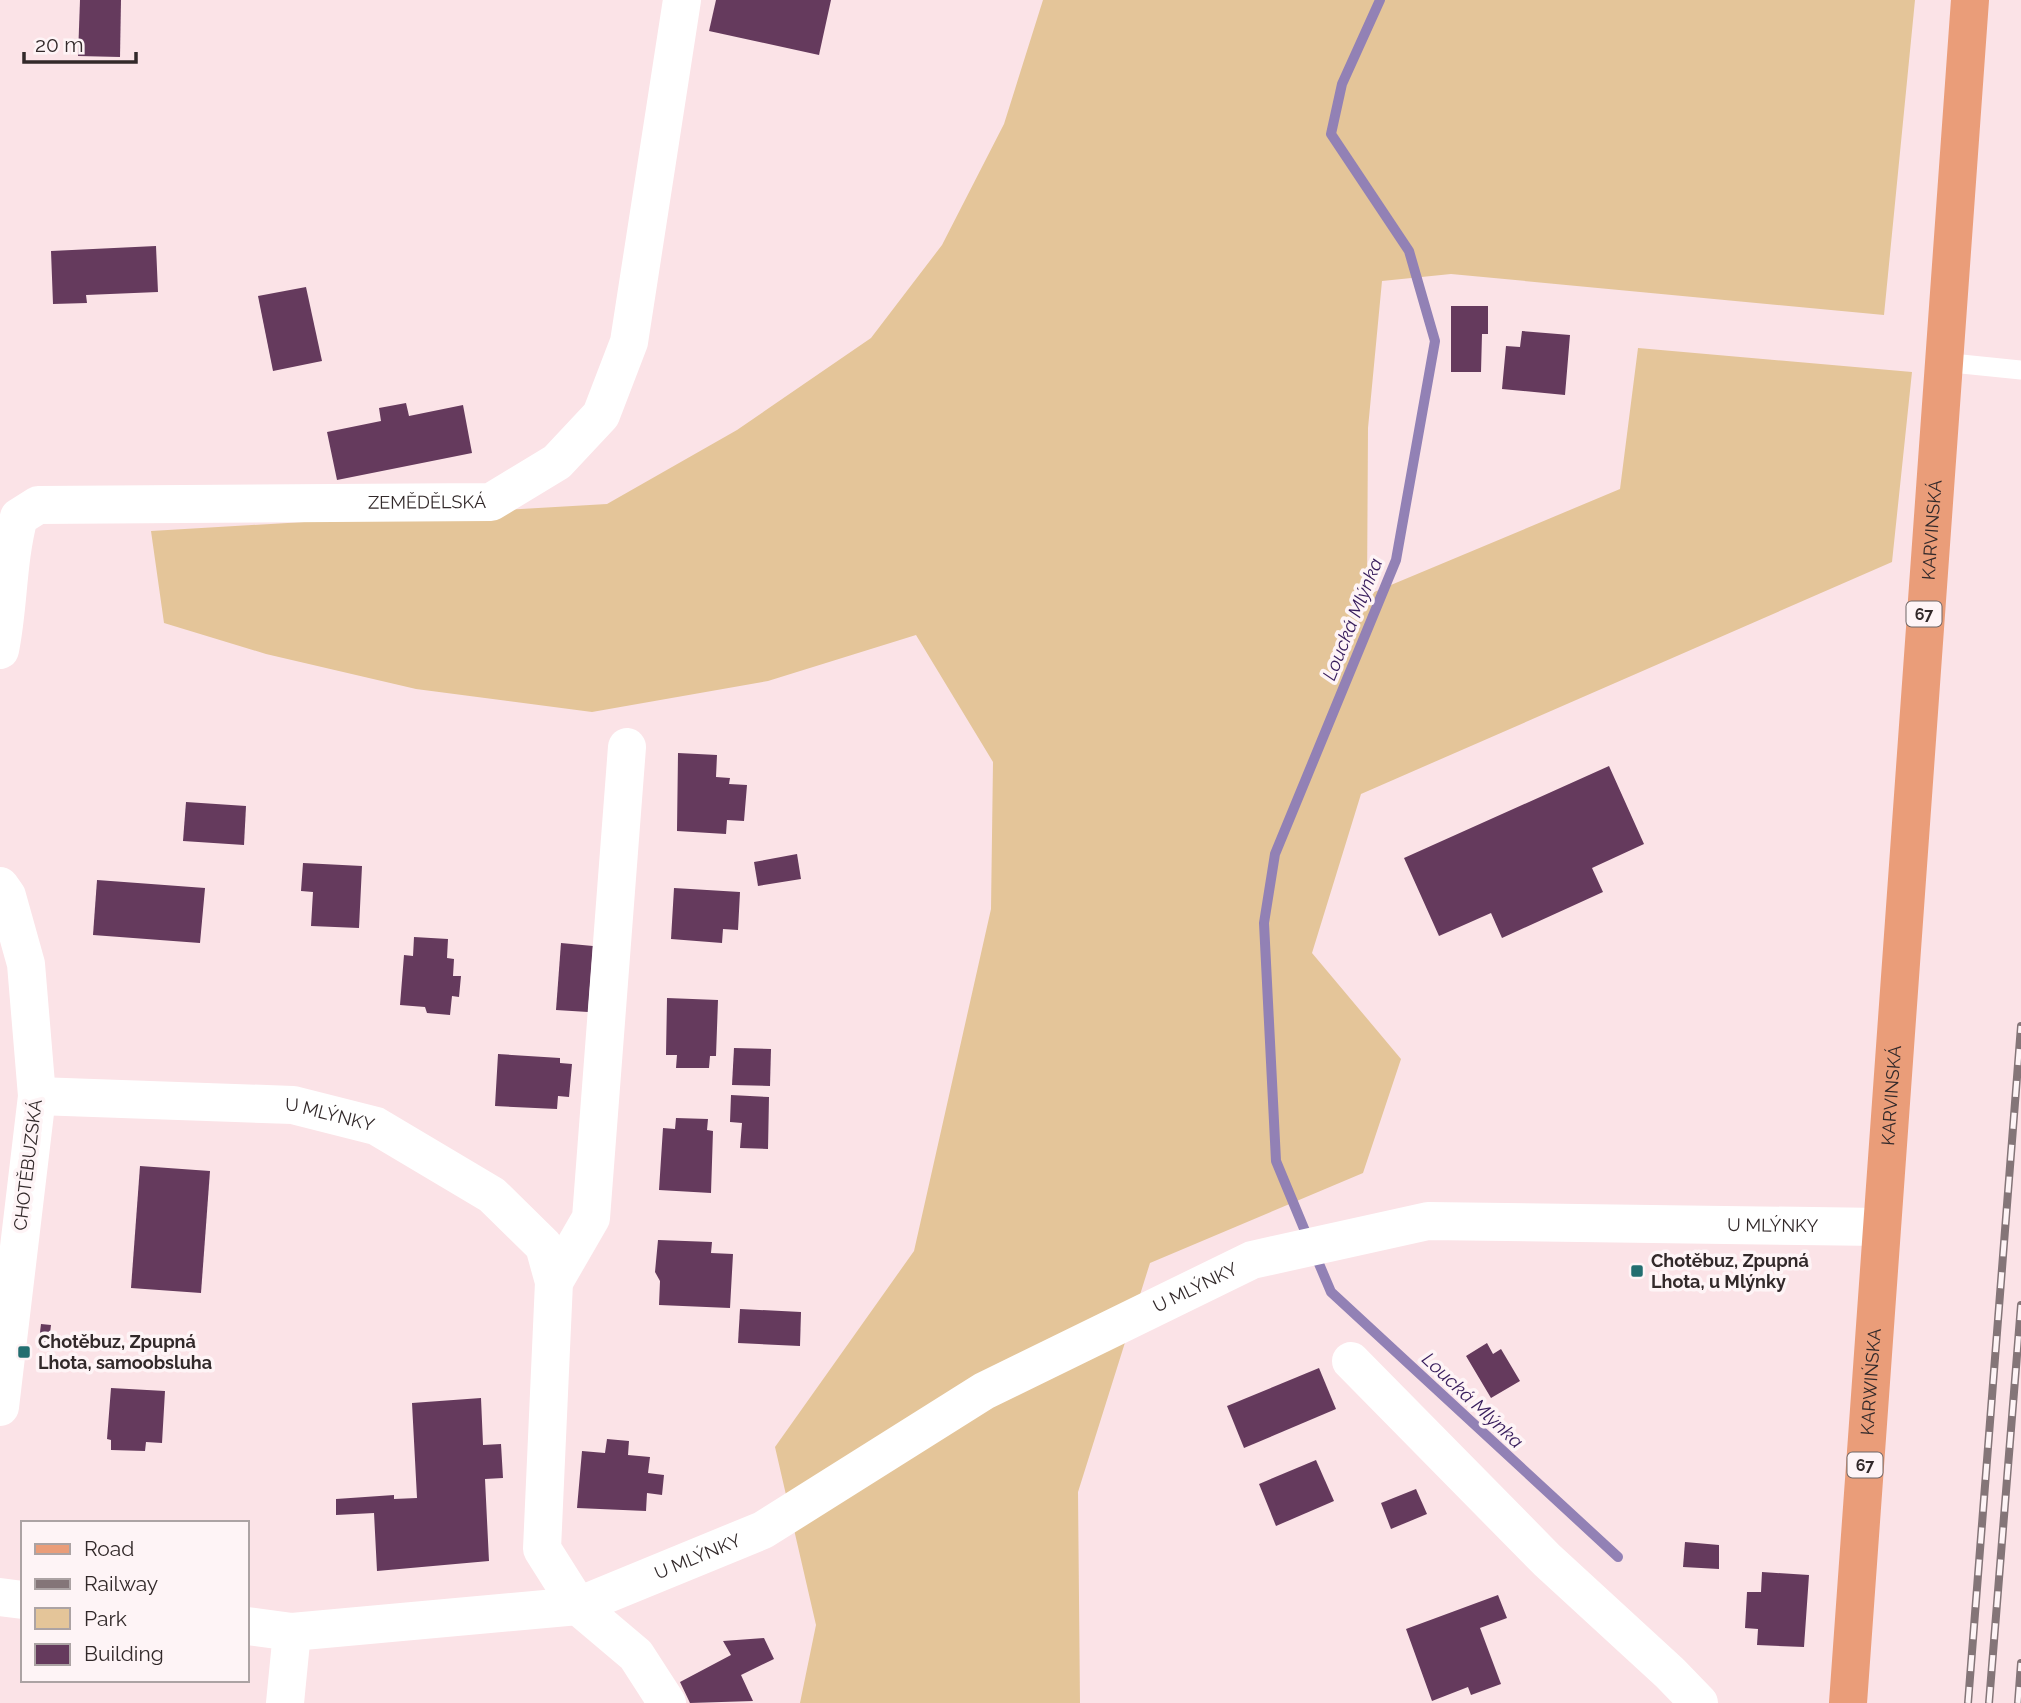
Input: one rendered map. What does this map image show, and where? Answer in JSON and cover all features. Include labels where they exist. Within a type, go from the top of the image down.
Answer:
[{"type":"main road","name":"KARVINSKÁ","points":[[1882,1227],[1970,0]]},
{"type":"main road","name":"KARWIŃSKA","points":[[1847,1703],[1882,1227]]},
{"type":"street","name":"ZEMĚDĚLSKÁ","points":[[0,650],[8,613],[11,548],[19,517],[38,505],[491,502],[557,462],[601,415],[629,342],[682,0]]},
{"type":"street","name":"U MLÝNKY","points":[[554,1282],[591,1218],[627,747]]},
{"type":"street","name":"CHOTĚBUZSKÁ","points":[[0,886],[7,896],[26,964],[37,1096],[0,1407]]},
{"type":"street","name":"U MLÝNKY","points":[[37,1096],[293,1105],[376,1126],[492,1195],[524,1223],[544,1246],[554,1282],[542,1549],[578,1606]]},
{"type":"street","name":"U MLÝNKY","points":[[248,1626],[292,1632],[578,1606],[764,1530],[985,1391],[1252,1260],[1428,1221],[1882,1227]]},
{"type":"street","points":[[1352,1361],[1548,1560],[1670,1672],[1699,1703]]},
{"type":"street","points":[[0,1597],[21,1600]]},
{"type":"street","points":[[578,1606],[636,1655],[667,1703]]},
{"type":"street","points":[[285,1703],[292,1632]]},
{"type":"lane","points":[[1942,362],[2021,370]]},
{"type":"green space","points":[[1043,0],[1915,0],[1884,315],[1451,274],[1382,281],[1368,428],[1367,595],[1620,489],[1638,348],[1912,372],[1892,562],[1361,794],[1312,953],[1401,1059],[1363,1173],[1150,1263],[1078,1492],[1080,1703],[800,1703],[816,1625],[775,1447],[914,1251],[991,909],[993,762],[916,635],[768,681],[592,712],[416,689],[266,654],[164,623],[151,531],[607,504],[737,430],[871,338],[942,245],[1004,124]]},
{"type":"building","points":[[80,0],[121,0],[120,57],[78,56]]},
{"type":"building","points":[[716,0],[831,0],[819,55],[709,31]]},
{"type":"building","points":[[156,246],[158,292],[86,295],[87,303],[53,304],[51,251]]},
{"type":"building","points":[[306,287],[322,361],[273,371],[258,296]]},
{"type":"building","points":[[1451,306],[1488,306],[1488,334],[1482,334],[1481,372],[1451,372]]},
{"type":"building","points":[[1522,331],[1570,335],[1565,395],[1502,389],[1506,346],[1520,347]]},
{"type":"building","points":[[406,403],[409,416],[463,405],[472,453],[337,480],[327,432],[381,421],[379,408]]},
{"type":"building","points":[[678,753],[717,755],[716,777],[730,778],[729,784],[747,785],[744,821],[727,820],[726,834],[677,831]]},
{"type":"building","points":[[1609,766],[1644,844],[1592,868],[1603,892],[1502,938],[1491,913],[1439,936],[1404,858]]},
{"type":"building","points":[[186,802],[246,806],[244,845],[183,841]]},
{"type":"building","points":[[797,854],[801,879],[758,886],[754,862]]},
{"type":"building","points":[[303,863],[362,866],[359,928],[311,926],[313,892],[301,891]]},
{"type":"building","points":[[97,880],[205,888],[200,943],[93,935]]},
{"type":"building","points":[[674,888],[740,892],[738,930],[723,929],[722,943],[671,939]]},
{"type":"building","points":[[414,937],[448,939],[447,958],[454,959],[453,976],[461,976],[459,997],[452,996],[450,1015],[427,1013],[425,1007],[400,1005],[404,955],[413,956]]},
{"type":"building","points":[[561,943],[593,946],[588,1012],[556,1010]]},
{"type":"building","points":[[667,998],[718,1000],[716,1056],[710,1056],[709,1068],[676,1068],[677,1055],[666,1055]]},
{"type":"building","points":[[734,1048],[771,1049],[770,1086],[732,1085]]},
{"type":"building","points":[[498,1054],[560,1058],[560,1063],[572,1064],[569,1097],[558,1096],[557,1109],[495,1106]]},
{"type":"building","points":[[731,1095],[769,1097],[768,1149],[740,1148],[742,1123],[730,1122]]},
{"type":"building","points":[[676,1118],[708,1119],[707,1130],[713,1131],[711,1193],[659,1190],[663,1128],[675,1129]]},
{"type":"building","points":[[140,1166],[210,1171],[201,1293],[131,1288]]},
{"type":"building","points":[[658,1240],[712,1242],[711,1253],[733,1254],[730,1308],[659,1305],[660,1281],[655,1272]]},
{"type":"building","points":[[740,1309],[801,1312],[800,1346],[738,1343]]},
{"type":"building","points":[[41,1324],[51,1325],[48,1350],[38,1349]]},
{"type":"building","points":[[1487,1343],[1493,1354],[1501,1349],[1520,1381],[1491,1398],[1466,1356]]},
{"type":"building","points":[[1319,1368],[1336,1409],[1244,1448],[1227,1406]]},
{"type":"building","points":[[111,1388],[165,1391],[162,1443],[146,1442],[145,1451],[111,1450],[111,1440],[107,1439]]},
{"type":"building","points":[[481,1398],[483,1445],[501,1444],[503,1478],[485,1479],[489,1561],[377,1571],[374,1513],[336,1515],[336,1499],[394,1495],[394,1499],[417,1498],[412,1403]]},
{"type":"building","points":[[607,1439],[629,1441],[628,1455],[650,1457],[648,1473],[664,1475],[662,1495],[647,1493],[646,1511],[577,1508],[582,1451],[605,1453]]},
{"type":"building","points":[[1316,1460],[1334,1501],[1276,1526],[1259,1484]]},
{"type":"building","points":[[1416,1489],[1427,1514],[1391,1529],[1381,1503]]},
{"type":"building","points":[[1685,1542],[1719,1545],[1719,1569],[1683,1567]]},
{"type":"building","points":[[1762,1572],[1809,1575],[1804,1647],[1757,1645],[1758,1629],[1745,1628],[1747,1592],[1761,1592]]},
{"type":"building","points":[[1498,1595],[1507,1618],[1480,1628],[1501,1684],[1471,1695],[1468,1687],[1432,1701],[1406,1629]]},
{"type":"building","points":[[764,1638],[774,1659],[741,1675],[753,1701],[690,1703],[680,1682],[731,1655],[723,1641]]},
{"type":"waterway","name":"Loucká Mlýnka","points":[[1305,1231],[1276,1161],[1264,923],[1275,854],[1396,560],[1435,341],[1409,251],[1331,134],[1342,84],[1380,0]]},
{"type":"waterway","name":"Loucká Mlýnka","points":[[1317,1259],[1331,1292],[1618,1557]]},
{"type":"railway","points":[[1968,1703],[2021,1026]]},
{"type":"railway","points":[[1989,1703],[2021,1305]]},
{"type":"railway","points":[[2018,1703],[2021,1663]]},
{"type":"place","name":"Chotěbuz, Zpupná Lhota, u Mlýnky","points":[[1637,1271]]},
{"type":"place","name":"Chotěbuz, Zpupná Lhota, samoobsluha","points":[[24,1352]]}]
